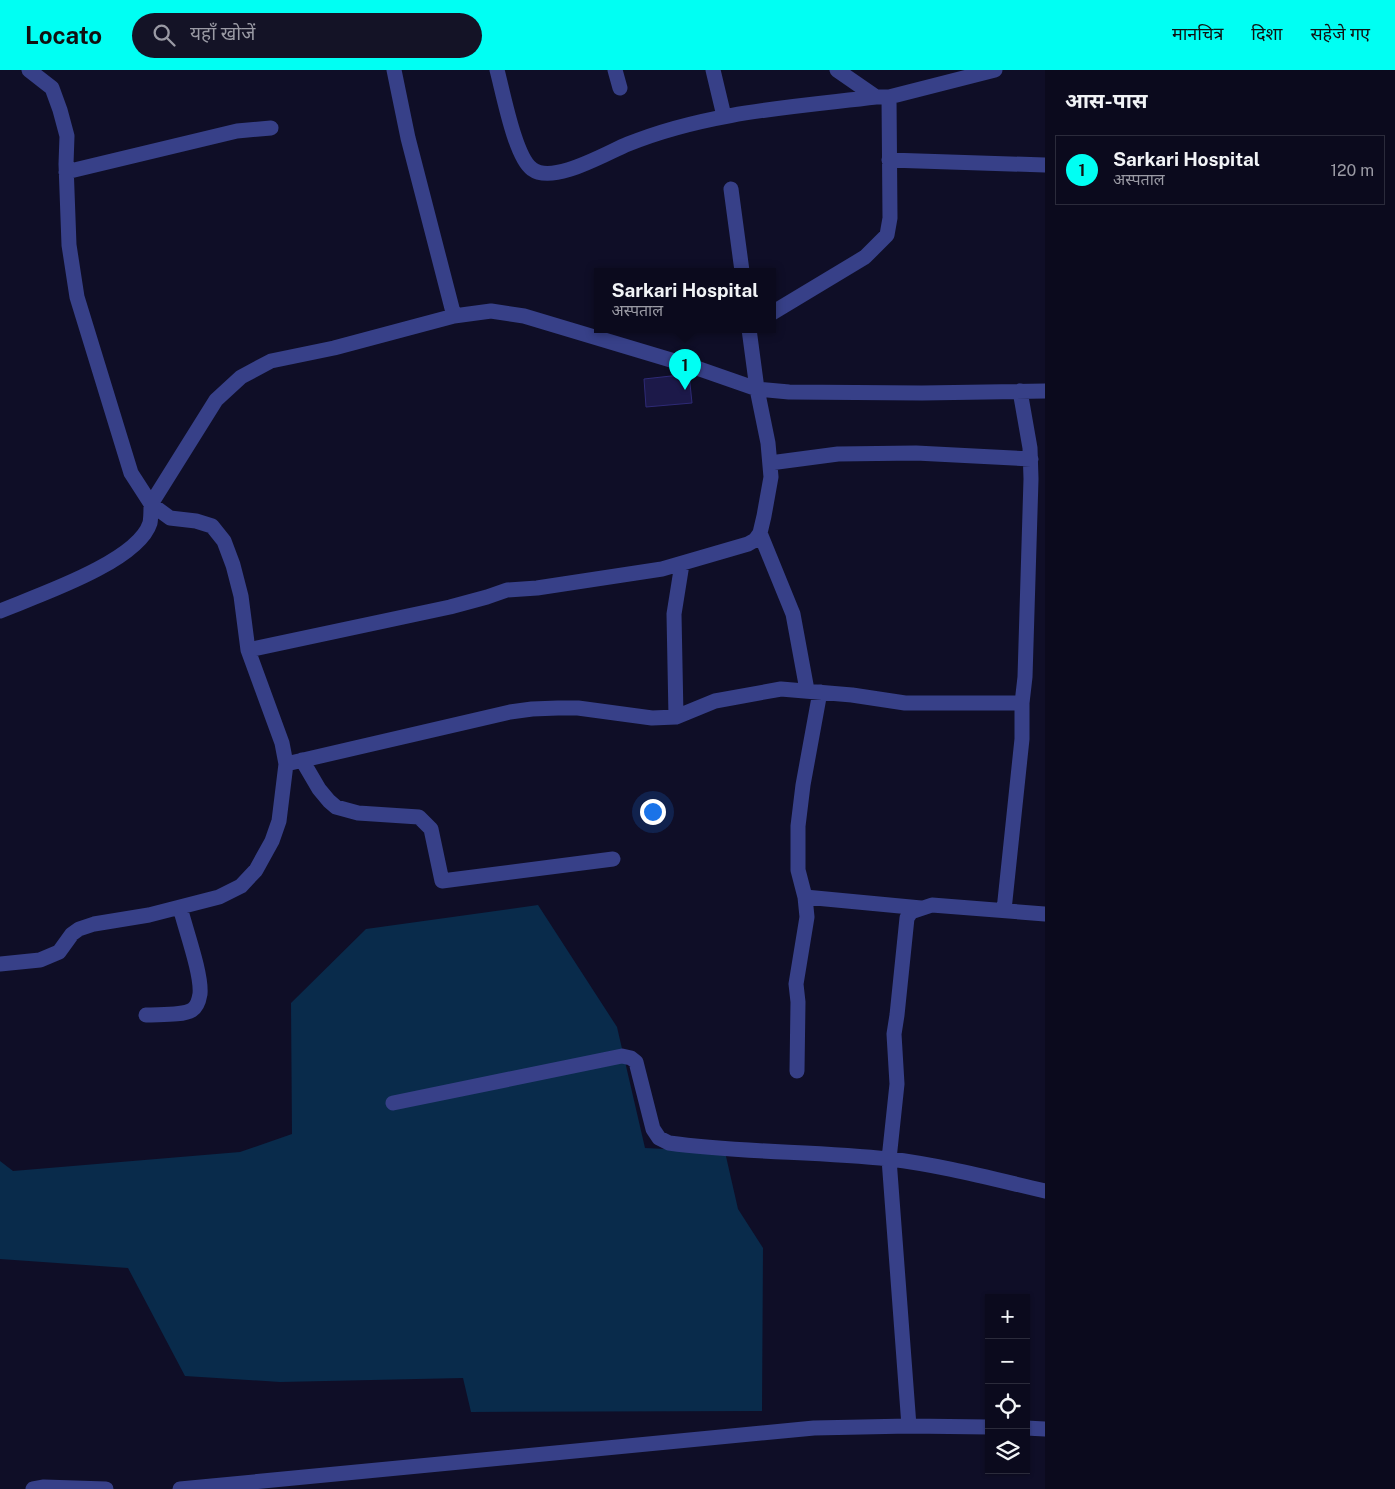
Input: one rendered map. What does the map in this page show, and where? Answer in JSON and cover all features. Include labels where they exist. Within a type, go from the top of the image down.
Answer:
[{"type":"street","points":[[0,964],[40,960],[58,952],[79,928],[149,915],[219,897],[241,886],[256,870],[272,841],[279,821],[286,764],[282,743],[248,650],[234,565],[224,541],[212,526],[196,521],[170,518],[151,504],[131,473],[77,297],[69,246],[66,172],[67,136],[52,88],[29,70]]},
{"type":"street","points":[[394,70],[408,138],[454,316]]},
{"type":"street","points":[[498,70],[517,142],[525,162],[533,170],[544,174],[554,173],[589,162],[627,144],[674,127],[724,116],[883,97],[995,70]]},
{"type":"street","points":[[615,70],[620,88]]},
{"type":"street","points":[[713,70],[724,116]]},
{"type":"street","points":[[837,70],[883,97]]},
{"type":"street","points":[[776,311],[865,257],[887,235],[890,218],[889,160],[883,97]]},
{"type":"street","points":[[66,172],[237,131],[271,128]]},
{"type":"street","points":[[889,160],[1045,165]]},
{"type":"street","points":[[731,189],[742,268]]},
{"type":"street","points":[[0,610],[99,569],[126,552],[139,540],[150,524],[151,504],[216,400],[242,377],[271,361],[334,348],[454,316],[491,311],[524,316],[691,366],[757,389],[789,392],[922,393],[1045,391]]},
{"type":"street","points":[[248,650],[450,607],[506,590],[537,588],[646,572],[682,564],[748,544],[755,540],[760,533],[771,478],[768,444],[757,389],[750,333]]},
{"type":"street","points":[[1004,910],[1022,739],[1022,703],[1026,677],[1031,459],[1020,391]]},
{"type":"street","points":[[770,463],[838,454],[916,452],[1031,459]]},
{"type":"street","points":[[760,533],[793,614],[813,691],[798,826],[798,870],[805,897],[807,916],[796,984],[798,1002],[797,1071]]},
{"type":"street","points":[[676,716],[674,614],[682,564]]},
{"type":"street","points":[[286,764],[510,712],[532,709],[578,708],[652,718],[676,716],[715,702],[781,689],[813,691],[905,703],[1022,703]]},
{"type":"street","points":[[302,760],[319,789],[336,806],[358,813],[419,817],[431,829],[442,881],[613,859]]},
{"type":"street","points":[[805,897],[920,908]]},
{"type":"street","points":[[909,1426],[889,1159],[897,1084],[894,1034],[907,918],[911,912],[932,905],[1045,914]]},
{"type":"street","points":[[146,1015],[187,1012],[194,1009],[198,1003],[200,981],[180,907]]},
{"type":"street","points":[[393,1103],[622,1056],[631,1058],[636,1062],[653,1129],[658,1138],[668,1143],[743,1150],[889,1159],[962,1172],[1045,1191]]},
{"type":"street","points":[[180,1489],[814,1428],[909,1426],[985,1428]]},
{"type":"street","points":[[1030,1428],[1045,1429]]},
{"type":"street","points":[[33,1489],[44,1487],[106,1489]]},
{"type":"water","points":[[538,905],[617,1027],[645,1148],[725,1152],[738,1209],[763,1248],[762,1411],[471,1412],[463,1378],[280,1382],[185,1376],[128,1268],[0,1259],[0,1161],[13,1171],[240,1152],[292,1134],[291,1003],[366,929]]},
{"type":"building","points":[[689,374],[692,403],[646,407],[644,379]]},
{"type":"place","name":"Sarkari Hospital","points":[[685,390]]}]
